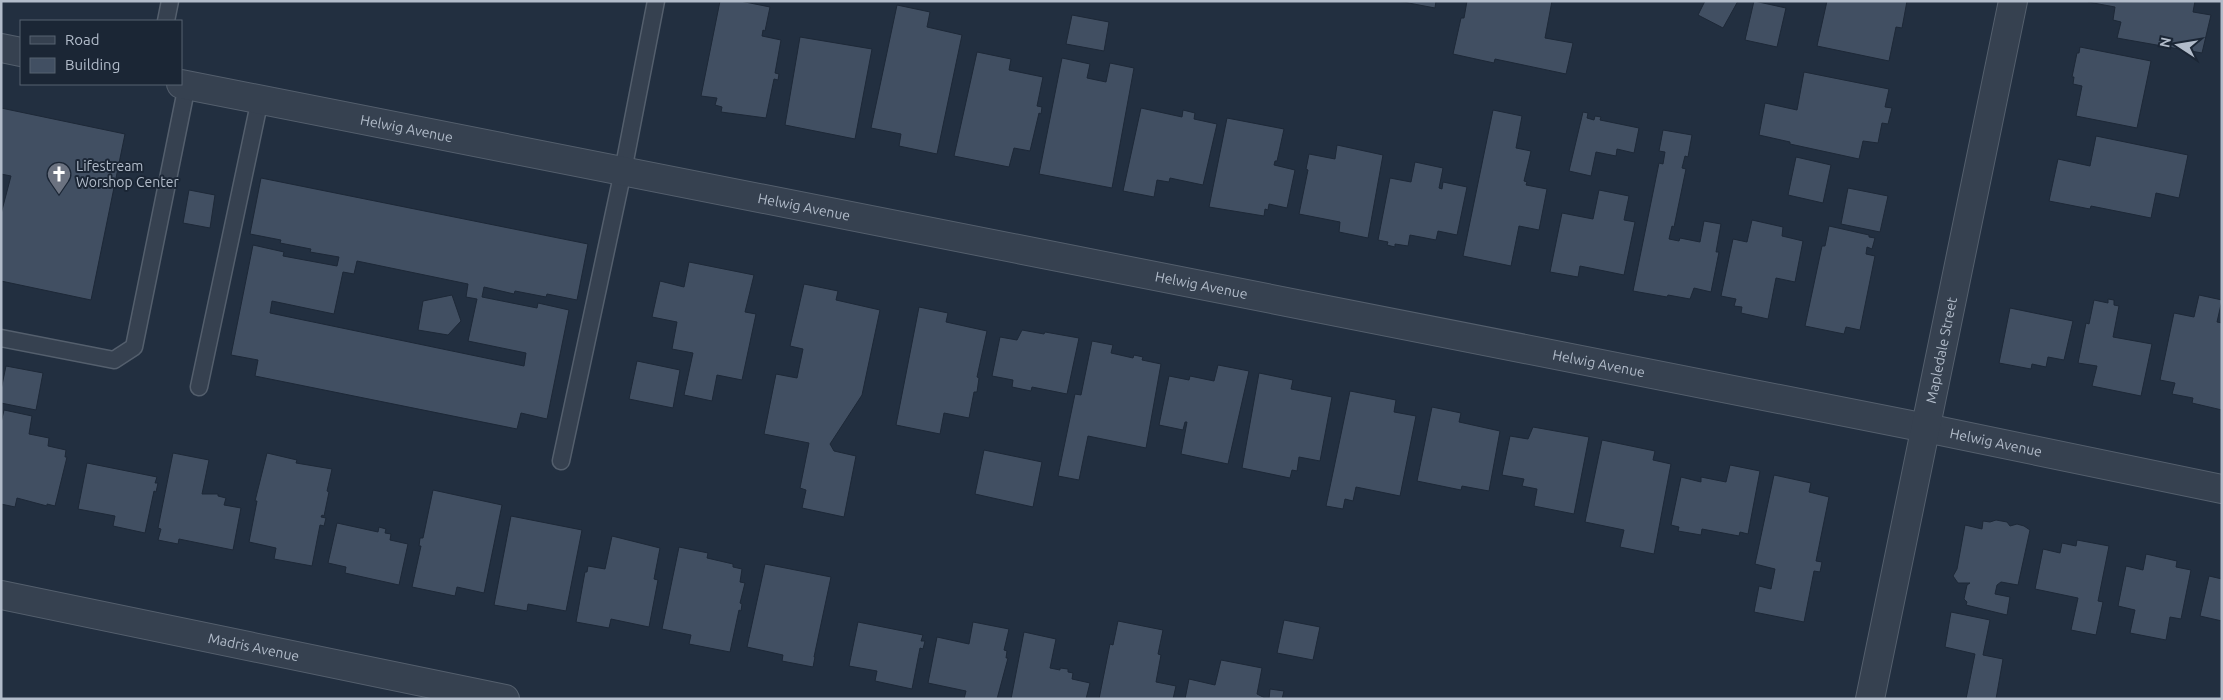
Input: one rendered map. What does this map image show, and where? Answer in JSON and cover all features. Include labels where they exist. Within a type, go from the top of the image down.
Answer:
[{"type":"street","name":"Mapledale Street","points":[[1870,699],[2013,1]]},
{"type":"street","points":[[1,48],[20,52]]},
{"type":"street","name":"Helwig Avenue","points":[[184,84],[1926,428],[2222,489]]},
{"type":"street","name":"Madris Avenue","points":[[1,596],[505,699]]},
{"type":"lane","points":[[166,20],[170,1]]},
{"type":"lane","points":[[561,461],[623,171],[656,1]]},
{"type":"lane","points":[[1,338],[114,360],[134,347],[184,84]]},
{"type":"lane","points":[[199,387],[260,99]]},
{"type":"building","points":[[720,1],[740,1],[770,7],[765,31],[763,30],[762,36],[781,40],[775,73],[779,74],[778,80],[774,79],[766,118],[721,112],[722,107],[715,105],[717,98],[701,96]]},
{"type":"building","points":[[1398,1],[1436,1],[1435,8]]},
{"type":"building","points":[[1467,1],[1552,1],[1545,38],[1573,43],[1566,74],[1495,59],[1494,63],[1453,54]]},
{"type":"building","points":[[1705,1],[1738,1],[1723,28],[1698,15]]},
{"type":"building","points":[[1754,1],[1786,8],[1777,47],[1745,40]]},
{"type":"building","points":[[1827,1],[1907,1],[1902,28],[1896,27],[1889,61],[1817,46]]},
{"type":"building","points":[[2195,1],[2193,12],[2211,15],[2202,53],[2117,38],[2121,22],[2113,20],[2115,7],[2088,2]]},
{"type":"building","points":[[897,5],[930,12],[927,27],[962,35],[937,154],[899,146],[901,134],[871,128]]},
{"type":"building","points":[[1072,15],[1109,22],[1104,51],[1066,44]]},
{"type":"building","points":[[800,37],[872,49],[855,139],[785,125]]},
{"type":"building","points":[[2080,47],[2151,61],[2137,128],[2076,116],[2082,86],[2073,84],[2074,77],[2072,77]]},
{"type":"building","points":[[977,52],[1011,59],[1009,70],[1043,77],[1037,106],[1042,107],[1041,114],[1039,113],[1030,151],[1014,148],[1009,167],[954,156]]},
{"type":"building","points":[[1062,58],[1090,64],[1087,78],[1106,82],[1110,63],[1134,68],[1112,188],[1039,174]]},
{"type":"building","points":[[1804,72],[1889,89],[1885,107],[1892,108],[1888,124],[1882,123],[1878,143],[1863,141],[1859,159],[1790,144],[1790,142],[1759,135],[1765,103],[1797,110]]},
{"type":"building","name":"Lifestream Worshop Center","points":[[1,108],[125,134],[91,300],[1,281],[1,214],[11,176],[1,174]]},
{"type":"building","points":[[1141,108],[1182,117],[1183,110],[1195,113],[1194,119],[1217,124],[1203,185],[1170,178],[1169,182],[1157,180],[1154,197],[1123,191]]},
{"type":"building","points":[[1493,110],[1522,116],[1516,148],[1531,151],[1524,181],[1527,182],[1526,185],[1547,189],[1539,230],[1519,226],[1511,266],[1463,256]]},
{"type":"building","points":[[1583,112],[1588,113],[1587,118],[1594,120],[1595,116],[1601,117],[1600,120],[1639,128],[1634,153],[1617,149],[1616,156],[1596,152],[1591,176],[1569,171]]},
{"type":"building","points":[[1227,118],[1284,129],[1277,161],[1275,161],[1274,165],[1295,170],[1287,208],[1269,204],[1268,210],[1265,209],[1264,216],[1209,207]]},
{"type":"building","points":[[1663,130],[1692,135],[1688,157],[1685,156],[1682,168],[1686,169],[1674,227],[1672,226],[1669,239],[1679,241],[1680,238],[1700,242],[1704,221],[1721,224],[1716,252],[1719,252],[1711,292],[1694,288],[1690,299],[1633,291],[1659,163],[1663,164],[1665,152],[1659,151]]},
{"type":"building","points":[[2096,136],[2188,155],[2179,198],[2156,193],[2151,218],[2091,206],[2090,209],[2049,201],[2058,159],[2090,166]]},
{"type":"building","points":[[1337,145],[1383,155],[1368,238],[1339,232],[1340,222],[1299,214],[1308,170],[1306,169],[1309,154],[1335,159]]},
{"type":"building","points":[[1796,157],[1831,165],[1823,203],[1788,195]]},
{"type":"building","points":[[1415,162],[1443,168],[1439,188],[1442,189],[1443,182],[1467,187],[1457,235],[1438,231],[1436,240],[1410,235],[1408,246],[1395,244],[1395,247],[1387,245],[1388,242],[1378,240],[1390,178],[1411,182]]},
{"type":"building","points":[[261,178],[588,244],[577,300],[547,294],[546,297],[515,291],[514,294],[484,287],[482,297],[537,308],[538,303],[569,310],[547,419],[521,413],[517,429],[255,376],[258,360],[231,355],[253,245],[284,252],[283,256],[337,266],[339,257],[310,252],[311,249],[280,243],[281,240],[250,234]],"holes":[[[357,261],[468,284],[466,297],[477,299],[468,341],[526,353],[524,366],[270,313],[272,301],[334,314],[343,272],[354,274]]]},
{"type":"building","points":[[1848,188],[1888,196],[1880,232],[1841,224]]},
{"type":"building","points":[[189,190],[215,195],[210,228],[183,223]]},
{"type":"building","points":[[1599,190],[1629,196],[1624,220],[1635,222],[1624,275],[1580,266],[1578,277],[1550,272],[1562,213],[1593,219]]},
{"type":"building","points":[[1752,220],[1783,227],[1782,236],[1803,241],[1795,282],[1776,278],[1768,319],[1741,313],[1742,307],[1734,306],[1736,299],[1721,296],[1733,239],[1747,242]]},
{"type":"building","points":[[1829,226],[1875,238],[1872,249],[1867,247],[1866,254],[1875,256],[1860,330],[1846,327],[1844,334],[1805,326],[1822,246],[1825,246]]},
{"type":"building","points":[[689,262],[754,275],[745,312],[756,314],[742,380],[717,375],[712,401],[684,395],[693,353],[672,349],[677,322],[652,317],[660,281],[684,287]]},
{"type":"building","points":[[804,284],[838,291],[836,300],[880,310],[862,395],[830,444],[834,451],[856,456],[844,517],[802,508],[806,490],[800,488],[809,443],[764,434],[776,374],[797,378],[803,349],[790,346]]},
{"type":"building","points":[[452,295],[461,321],[448,335],[418,330],[423,301]]},
{"type":"building","points":[[2199,295],[2222,300],[2217,322],[2222,323],[2222,410],[2192,403],[2193,398],[2172,394],[2175,383],[2160,380],[2174,313],[2194,317]]},
{"type":"building","points":[[2108,299],[2114,300],[2114,305],[2119,306],[2113,337],[2152,344],[2141,396],[2092,386],[2097,366],[2078,363],[2086,323],[2089,324],[2094,300],[2108,303]]},
{"type":"building","points":[[919,307],[948,313],[946,322],[987,331],[977,377],[979,378],[977,392],[974,392],[969,418],[944,413],[940,434],[896,425]]},
{"type":"building","points":[[2010,308],[2073,321],[2064,360],[2048,357],[2046,367],[2032,364],[2031,369],[1999,363]]},
{"type":"building","points":[[1022,330],[1079,338],[1067,394],[1032,387],[1031,391],[1012,387],[1013,380],[992,376],[1000,337],[1017,340]]},
{"type":"building","points":[[1092,341],[1113,345],[1111,353],[1133,358],[1134,355],[1143,357],[1142,360],[1161,364],[1146,448],[1088,436],[1079,480],[1058,476],[1075,394],[1081,395]]},
{"type":"building","points":[[637,361],[680,370],[673,408],[629,399]]},
{"type":"building","points":[[1218,365],[1249,371],[1228,464],[1181,454],[1187,422],[1185,422],[1183,430],[1159,425],[1169,376],[1189,380],[1190,376],[1214,381]]},
{"type":"building","points":[[6,366],[43,373],[36,410],[1,403],[1,390]]},
{"type":"building","points":[[1259,373],[1293,380],[1291,389],[1332,397],[1320,461],[1299,457],[1297,471],[1292,470],[1290,478],[1242,468]]},
{"type":"building","points":[[1350,391],[1396,400],[1394,412],[1416,416],[1400,496],[1356,487],[1353,501],[1345,499],[1343,509],[1326,506]]},
{"type":"building","points":[[1432,407],[1461,413],[1459,422],[1500,431],[1489,491],[1462,486],[1461,490],[1417,481]]},
{"type":"building","points":[[4,410],[32,416],[29,434],[49,438],[48,446],[66,450],[65,457],[67,457],[55,506],[47,504],[47,506],[17,498],[15,507],[1,504],[1,423]]},
{"type":"building","points":[[1533,427],[1589,437],[1574,514],[1534,506],[1537,489],[1522,486],[1524,479],[1502,475],[1510,436],[1528,439]]},
{"type":"building","points":[[1602,440],[1655,451],[1653,460],[1671,464],[1654,554],[1620,547],[1624,530],[1585,522]]},
{"type":"building","points":[[984,450],[1042,462],[1033,507],[975,494]]},
{"type":"building","points":[[173,453],[209,460],[202,494],[218,494],[218,496],[226,498],[224,505],[241,508],[233,550],[179,539],[178,544],[158,540],[161,529],[158,528]]},
{"type":"building","points":[[267,453],[297,460],[296,463],[332,469],[324,516],[322,515],[321,517],[326,518],[324,526],[320,525],[312,566],[274,559],[276,548],[249,542],[257,501],[255,501]]},
{"type":"building","points":[[87,463],[157,477],[155,483],[158,483],[156,492],[154,491],[145,533],[113,526],[115,516],[78,509]]},
{"type":"building","points":[[1730,465],[1760,471],[1748,534],[1740,532],[1739,536],[1702,529],[1701,535],[1678,531],[1679,527],[1671,525],[1681,477],[1701,482],[1701,477],[1726,482]]},
{"type":"building","points":[[1774,475],[1811,483],[1809,492],[1829,497],[1816,561],[1822,562],[1820,572],[1814,571],[1804,622],[1754,612],[1759,586],[1771,589],[1775,569],[1755,564]]},
{"type":"building","points":[[433,490],[502,505],[484,593],[457,587],[455,596],[412,587],[421,546],[419,546],[420,538],[423,538]]},
{"type":"building","points":[[511,516],[582,530],[566,611],[528,604],[527,611],[494,605]]},
{"type":"building","points":[[1996,520],[2007,522],[2010,526],[2017,524],[2024,526],[2030,530],[2018,585],[2001,582],[1997,585],[1995,594],[2010,597],[2007,615],[1966,605],[1967,602],[1964,599],[1967,585],[1970,583],[1958,583],[1953,576],[1957,569],[1965,525],[1982,529],[1983,521],[1990,522]]},
{"type":"building","points":[[337,523],[378,532],[379,527],[386,529],[385,533],[391,534],[390,540],[408,544],[399,585],[345,573],[346,567],[328,563]]},
{"type":"building","points":[[612,536],[660,548],[654,579],[658,580],[649,627],[611,619],[609,628],[576,622],[585,572],[587,572],[588,566],[605,569]]},
{"type":"building","points":[[2077,540],[2109,546],[2098,601],[2103,602],[2096,635],[2071,630],[2078,598],[2035,589],[2043,549],[2060,553],[2062,543],[2076,546]]},
{"type":"building","points":[[679,547],[708,553],[707,558],[733,564],[733,567],[742,569],[740,582],[745,583],[740,603],[742,604],[741,611],[739,610],[730,652],[689,644],[691,635],[662,629]]},
{"type":"building","points":[[2146,554],[2177,561],[2176,567],[2191,570],[2181,619],[2170,617],[2166,640],[2130,633],[2135,610],[2118,606],[2126,566],[2143,570]]},
{"type":"building","points":[[765,564],[831,577],[813,667],[782,661],[783,655],[747,647]]},
{"type":"building","points":[[2209,576],[2222,579],[2222,621],[2200,616]]},
{"type":"building","points":[[1951,612],[1990,620],[1983,655],[2003,659],[1996,699],[1966,699],[1975,654],[1945,647]]},
{"type":"building","points":[[1284,620],[1320,627],[1313,660],[1277,653]]},
{"type":"building","points":[[1118,621],[1163,630],[1158,654],[1161,655],[1156,682],[1176,686],[1173,699],[1099,699],[1110,644],[1113,645]]},
{"type":"building","points":[[858,622],[923,635],[921,641],[925,641],[923,649],[920,648],[912,689],[875,681],[877,671],[849,666]]},
{"type":"building","points":[[973,622],[1009,629],[1004,650],[1007,651],[1006,658],[1008,658],[997,699],[964,699],[966,691],[928,683],[937,637],[969,644]]},
{"type":"building","points":[[1024,632],[1056,639],[1050,668],[1068,669],[1068,672],[1073,673],[1072,679],[1090,683],[1086,699],[1011,699]]},
{"type":"building","points":[[1221,660],[1262,668],[1257,694],[1267,699],[1185,699],[1189,679],[1215,685]]},
{"type":"building","points":[[1270,689],[1284,691],[1282,699],[1269,699]]},
{"type":"place","name":"Lifestream Worshop Center","points":[[59,195]]}]
